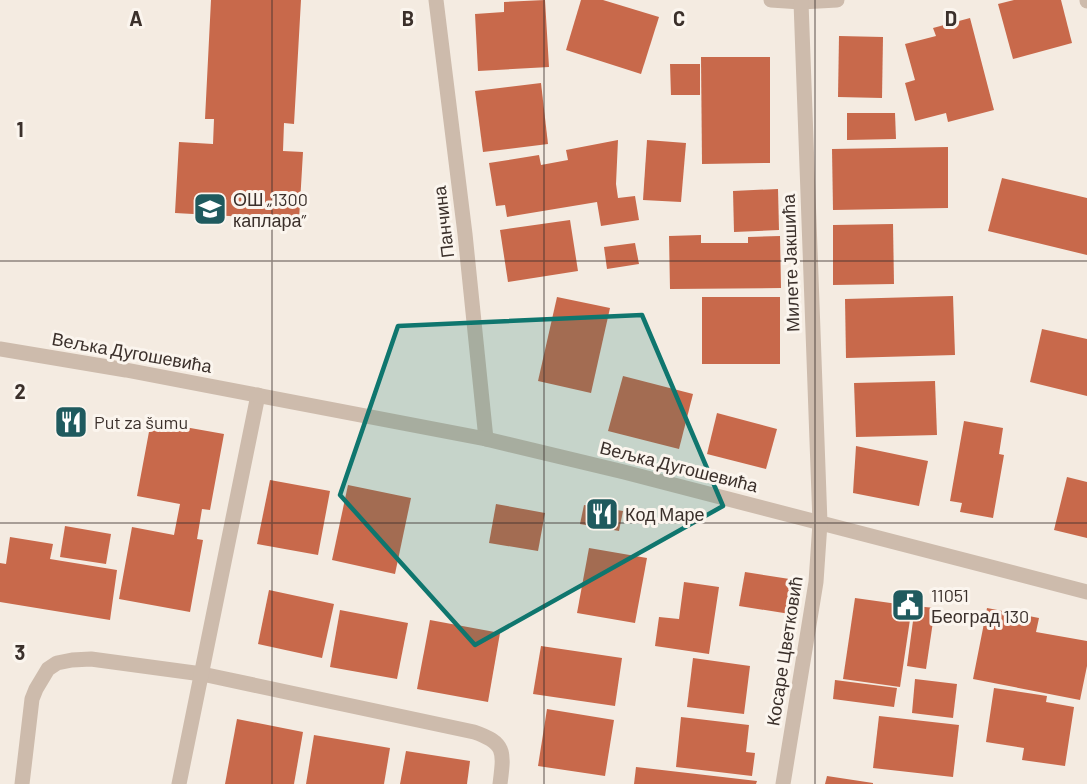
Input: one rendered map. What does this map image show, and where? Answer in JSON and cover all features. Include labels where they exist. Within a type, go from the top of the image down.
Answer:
[{"type":"street","name":"Панчина","points":[[436,0],[465,234],[486,439]]},
{"type":"street","points":[[771,0],[801,2],[837,0]]},
{"type":"street","name":"Милете Јакшића","points":[[801,2],[820,523]]},
{"type":"street","name":"Вељка Дугошевића","points":[[0,349],[126,370],[486,439],[624,472],[1087,592]]},
{"type":"street","points":[[179,784],[258,395]]},
{"type":"street","name":"Косаре Цветковић","points":[[783,784],[816,582],[820,523]]},
{"type":"street","points":[[22,784],[32,699],[41,678],[57,663],[91,659],[202,674],[480,734],[493,739],[500,747],[502,762],[500,784]]},
{"type":"highlighted area","points":[[642,315],[723,506],[475,645],[340,495],[398,326]]},
{"type":"building","points":[[211,0],[301,0],[294,124],[284,123],[283,151],[303,152],[299,220],[175,213],[179,142],[213,144],[214,119],[205,119]]},
{"type":"building","points":[[545,0],[549,67],[478,71],[475,14],[504,12],[504,2]]},
{"type":"building","points":[[581,0],[603,0],[659,17],[641,74],[566,50]]},
{"type":"building","points":[[1014,0],[1061,0],[1072,43],[1013,59],[998,4]]},
{"type":"building","points":[[970,18],[994,110],[948,122],[946,113],[915,121],[905,83],[915,80],[905,44],[936,36],[933,28]]},
{"type":"building","points":[[839,36],[883,37],[882,98],[838,97]]},
{"type":"building","points":[[701,57],[770,57],[770,163],[702,164]]},
{"type":"building","points":[[670,64],[700,64],[700,95],[671,95]]},
{"type":"building","points":[[541,83],[548,144],[483,152],[475,91]]},
{"type":"building","points":[[847,113],[895,113],[896,139],[847,140]]},
{"type":"building","points":[[618,140],[616,184],[618,198],[635,196],[639,220],[601,226],[597,202],[507,217],[505,205],[496,206],[489,163],[539,155],[541,165],[568,160],[566,150]]},
{"type":"building","points":[[647,140],[686,143],[681,202],[643,200]]},
{"type":"building","points":[[948,147],[948,208],[833,210],[832,149]]},
{"type":"building","points":[[1002,178],[1087,198],[1087,255],[988,231]]},
{"type":"building","points":[[778,189],[779,230],[734,232],[733,191]]},
{"type":"building","points":[[570,220],[578,271],[508,282],[500,230]]},
{"type":"building","points":[[893,224],[894,284],[833,285],[833,225]]},
{"type":"building","points":[[701,235],[701,243],[748,243],[748,237],[780,236],[781,288],[670,289],[669,236]]},
{"type":"building","points":[[635,243],[639,264],[607,269],[604,247]]},
{"type":"building","points":[[953,296],[955,355],[846,358],[845,299]]},
{"type":"building","points":[[557,297],[610,308],[591,393],[538,381]]},
{"type":"building","points":[[702,297],[780,297],[780,364],[702,364]]},
{"type":"building","points":[[1042,329],[1087,339],[1087,396],[1030,382]]},
{"type":"building","points":[[623,376],[693,394],[679,449],[608,431]]},
{"type":"building","points":[[935,381],[937,435],[856,437],[854,383]]},
{"type":"building","points":[[717,413],[777,429],[766,469],[707,454]]},
{"type":"building","points":[[151,421],[224,434],[210,510],[202,509],[197,539],[203,540],[190,612],[119,599],[132,527],[174,535],[180,504],[137,496]]},
{"type":"building","points":[[964,421],[1003,428],[999,454],[1004,455],[993,518],[960,512],[962,503],[950,501]]},
{"type":"building","points":[[856,446],[928,461],[919,506],[853,493]]},
{"type":"building","points":[[1067,477],[1087,482],[1087,538],[1054,530]]},
{"type":"building","points":[[270,480],[330,491],[318,555],[257,544]]},
{"type":"building","points":[[348,485],[411,498],[395,574],[332,560]]},
{"type":"building","points":[[496,504],[545,513],[538,551],[489,543]]},
{"type":"building","points":[[584,505],[623,511],[619,531],[580,524]]},
{"type":"building","points":[[65,526],[111,534],[106,564],[60,557]]},
{"type":"building","points":[[10,537],[53,544],[50,559],[117,570],[110,620],[0,602],[0,563],[6,564]]},
{"type":"building","points":[[589,548],[647,558],[635,623],[577,613]]},
{"type":"building","points":[[745,572],[796,580],[790,614],[739,606]]},
{"type":"building","points":[[684,582],[719,587],[709,654],[655,646],[659,617],[679,619]]},
{"type":"building","points":[[269,590],[334,604],[322,658],[258,644]]},
{"type":"building","points":[[855,598],[912,606],[900,687],[843,679]]},
{"type":"building","points":[[915,606],[935,608],[926,669],[907,666]]},
{"type":"building","points":[[987,608],[1039,618],[1036,632],[1087,641],[1087,666],[1080,700],[973,679]]},
{"type":"building","points":[[340,610],[408,623],[397,679],[330,667]]},
{"type":"building","points":[[430,620],[500,633],[488,702],[417,689]]},
{"type":"building","points":[[541,646],[622,658],[615,706],[533,694]]},
{"type":"building","points":[[693,658],[750,666],[744,714],[687,707]]},
{"type":"building","points":[[915,679],[957,684],[953,718],[912,713]]},
{"type":"building","points":[[835,680],[897,688],[894,707],[833,699]]},
{"type":"building","points":[[994,688],[1047,696],[1046,702],[1074,707],[1065,766],[1022,760],[1024,748],[986,742]]},
{"type":"building","points":[[547,709],[614,720],[605,776],[538,766]]},
{"type":"building","points":[[879,716],[959,725],[953,777],[873,768]]},
{"type":"building","points":[[681,717],[749,725],[746,752],[755,753],[752,776],[676,767]]},
{"type":"building","points":[[237,719],[303,732],[294,784],[225,784]]},
{"type":"building","points":[[314,735],[390,748],[384,784],[306,784]]},
{"type":"building","points":[[406,751],[470,761],[467,784],[400,784]]},
{"type":"building","points":[[636,767],[757,781],[756,784],[634,784]]},
{"type":"building","points":[[827,776],[873,783],[873,784],[825,784]]},
{"type":"place","name":"ОШ „1300 каплара”","points":[[210,209]]},
{"type":"place","name":"Put za šumu","points":[[71,422]]},
{"type":"place","name":"Код Маре","points":[[602,514]]},
{"type":"place","name":"11051 Београд 130","points":[[908,605]]}]
